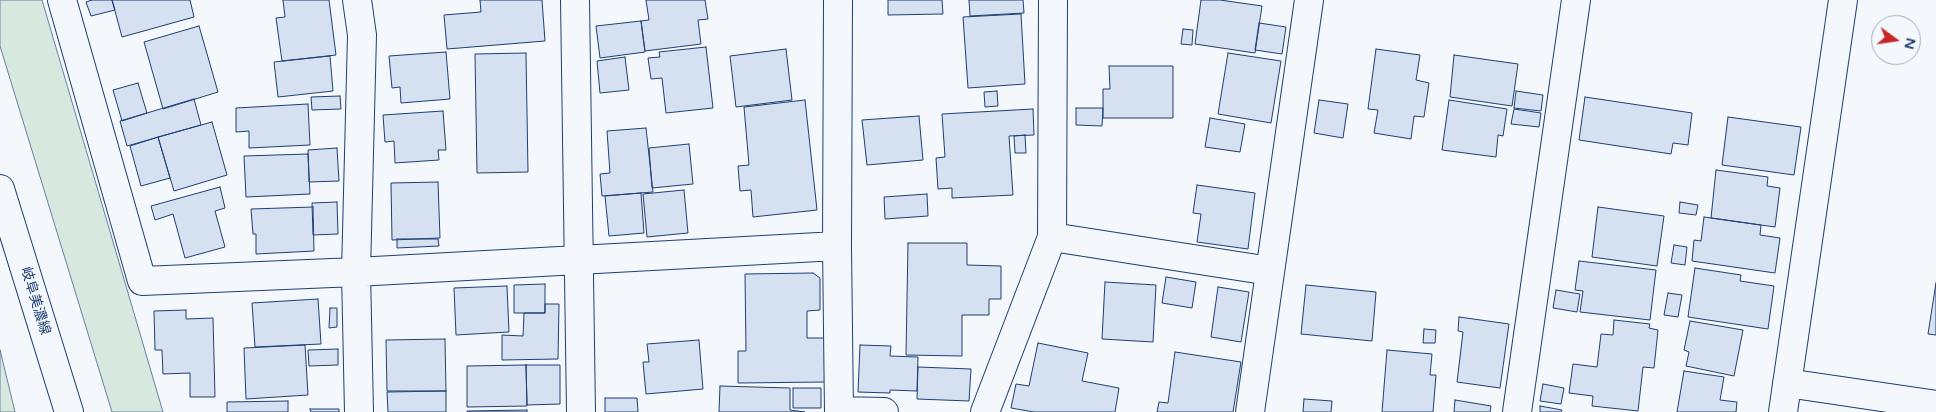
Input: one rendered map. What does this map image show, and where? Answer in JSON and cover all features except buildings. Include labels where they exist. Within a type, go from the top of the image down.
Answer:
[{"type":"street","points":[[62,0],[142,281],[356,272],[837,246]]},
{"type":"street","points":[[357,0],[362,35],[356,272],[359,412]]},
{"type":"street","points":[[575,0],[581,412]]},
{"type":"street","points":[[838,0],[837,246],[839,412],[884,412]]},
{"type":"street","points":[[985,412],[1052,238],[1053,0]]},
{"type":"street","points":[[1250,412],[1309,0]]},
{"type":"street","points":[[1517,412],[1576,0]]},
{"type":"street","points":[[1783,412],[1844,0]]},
{"type":"street","name":"岐阜美濃線","points":[[0,189],[69,412]]},
{"type":"street","points":[[1052,238],[1270,271]]},
{"type":"street","points":[[1787,383],[1936,405]]},
{"type":"shaded area","points":[[0,0],[42,0],[163,412],[112,412],[0,46]]},
{"type":"shaded area","points":[[0,350],[15,412],[0,412]]}]
